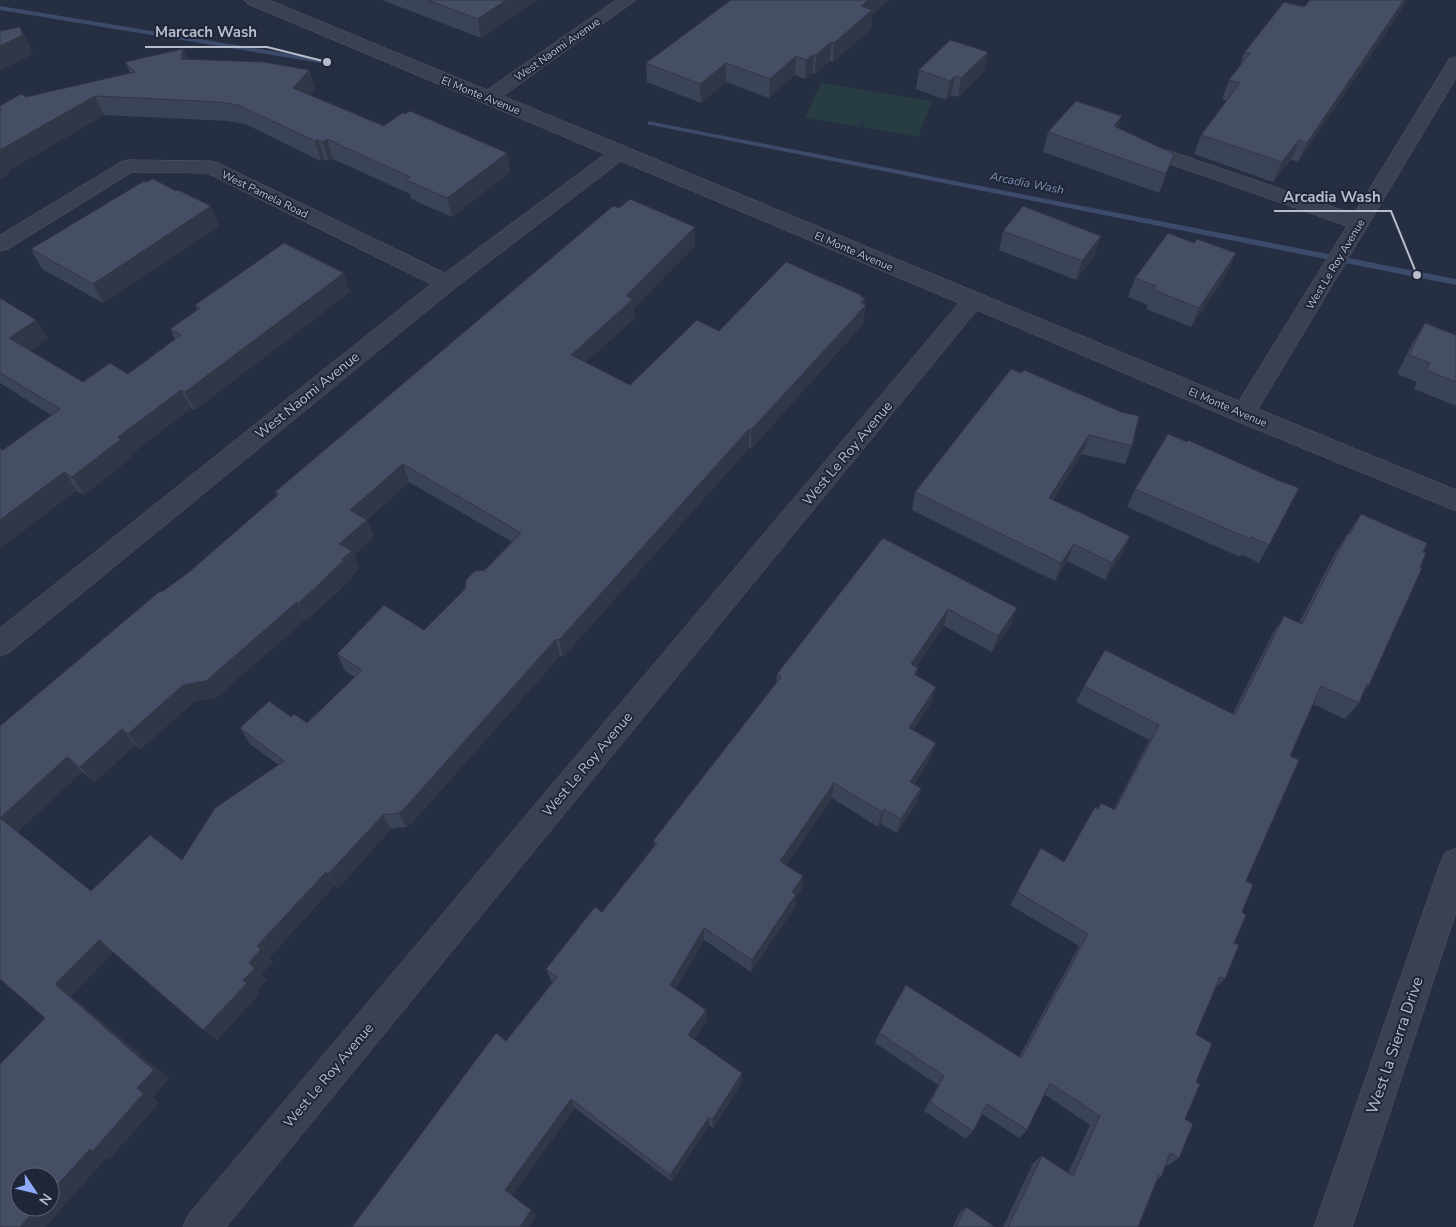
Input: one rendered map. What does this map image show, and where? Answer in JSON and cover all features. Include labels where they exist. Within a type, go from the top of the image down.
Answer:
[{"type":"street","name":"El Monte Avenue","points":[[254,0],[1243,414],[1456,501]]},
{"type":"street","name":"West Naomi Avenue","points":[[488,98],[627,0]]},
{"type":"street","name":"West Le Roy Avenue","points":[[1243,414],[1456,63]]},
{"type":"street","name":"West Naomi Avenue","points":[[0,644],[447,282],[619,153]]},
{"type":"street","points":[[1147,154],[1160,154],[1178,160],[1355,232]]},
{"type":"street","name":"West Pamela Road","points":[[0,244],[128,166],[211,167],[447,282]]},
{"type":"street","name":"West Le Roy Avenue","points":[[202,1227],[973,301]]},
{"type":"street","name":"West la Sierra Drive","points":[[1333,1227],[1456,864]]},
{"type":"shaded area","points":[[821,83],[875,92],[875,95],[877,92],[932,101],[918,137],[862,127],[864,121],[859,127],[805,118]]},
{"type":"building","points":[[428,0],[506,0],[478,19]]},
{"type":"building","points":[[731,0],[869,0],[861,6],[872,10],[834,43],[831,42],[816,55],[814,54],[806,60],[796,56],[770,79],[726,63],[700,84],[646,63]]},
{"type":"building","points":[[1310,0],[1404,0],[1307,143],[1299,140],[1282,162],[1201,135],[1240,83],[1229,80],[1250,53],[1244,53],[1284,2],[1304,7]]},
{"type":"building","points":[[20,27],[23,35],[0,46],[0,31]]},
{"type":"building","points":[[950,40],[988,52],[961,78],[955,76],[950,81],[919,70]]},
{"type":"building","points":[[183,49],[181,59],[264,62],[309,70],[293,88],[384,126],[402,113],[405,114],[410,111],[507,153],[447,198],[406,180],[410,177],[327,139],[323,142],[315,141],[238,105],[220,102],[95,96],[0,150],[0,106],[21,94],[26,97],[135,72],[125,62]]},
{"type":"building","points":[[1076,101],[1122,116],[1114,126],[1174,154],[1166,174],[1048,132]]},
{"type":"building","points":[[153,179],[211,206],[93,284],[31,249],[144,181],[147,182]]},
{"type":"building","points":[[630,199],[695,227],[626,296],[633,299],[571,355],[630,385],[697,320],[719,331],[786,262],[861,295],[865,298],[861,303],[866,305],[751,430],[749,429],[559,640],[556,639],[403,810],[399,813],[383,815],[328,874],[326,872],[257,946],[261,949],[249,963],[255,968],[243,980],[247,983],[203,1030],[99,940],[55,984],[154,1070],[137,1088],[143,1094],[92,1152],[90,1149],[60,1182],[60,1167],[10,1167],[10,1217],[29,1217],[20,1227],[0,1227],[0,1064],[45,1018],[0,979],[0,818],[0,726],[160,591],[162,592],[189,572],[279,494],[275,492],[613,206],[619,208]],"holes":[[[403,464],[521,533],[485,570],[475,571],[466,580],[465,589],[424,630],[384,605],[337,654],[362,670],[307,723],[294,714],[291,717],[269,701],[240,728],[284,761],[215,808],[182,860],[150,835],[91,891],[0,818],[67,757],[80,767],[122,729],[128,734],[183,685],[206,681],[297,602],[299,603],[352,551],[339,544],[367,520],[350,510]]]},
{"type":"building","points":[[1023,206],[1101,236],[1082,261],[1003,231]]},
{"type":"building","points":[[1168,233],[1194,243],[1197,239],[1236,253],[1199,308],[1154,290],[1156,286],[1135,278]]},
{"type":"building","points":[[284,243],[344,273],[185,392],[181,390],[118,437],[121,439],[72,477],[64,472],[0,520],[0,448],[3,450],[60,409],[0,373],[0,298],[36,320],[9,338],[83,382],[110,363],[128,374],[181,335],[170,329],[200,308],[195,305]]},
{"type":"building","points":[[1425,323],[1456,335],[1456,382],[1426,370],[1430,363],[1409,355]]},
{"type":"building","points":[[1011,369],[1021,373],[1024,370],[1121,412],[1139,416],[1132,446],[1089,435],[1049,498],[1130,536],[1112,563],[1074,544],[1061,563],[915,492]]},
{"type":"building","points":[[1168,434],[1187,442],[1188,440],[1299,488],[1269,545],[1251,537],[1250,539],[1135,489]]},
{"type":"building","points":[[1361,514],[1427,543],[1423,552],[1426,553],[1420,567],[1422,568],[1359,703],[1321,686],[1290,756],[1299,760],[1246,881],[1253,885],[1242,912],[1246,915],[1234,943],[1239,945],[1225,979],[1220,977],[1196,1034],[1212,1044],[1196,1082],[1200,1084],[1185,1119],[1193,1124],[1179,1158],[1170,1153],[1138,1227],[1008,1227],[1042,1156],[1073,1176],[1100,1116],[1050,1083],[1027,1130],[987,1104],[973,1131],[930,1102],[944,1076],[879,1033],[906,985],[1021,1058],[1088,934],[1017,892],[1041,848],[1064,862],[1095,807],[1098,809],[1101,803],[1115,810],[1159,725],[1084,686],[1105,650],[1235,715],[1284,616],[1302,624],[1348,533],[1350,534]]},
{"type":"building","points":[[883,538],[1017,608],[998,636],[948,609],[911,664],[918,668],[914,674],[936,687],[909,728],[936,743],[910,782],[921,788],[901,819],[884,809],[882,812],[834,783],[780,861],[803,876],[792,892],[796,894],[752,960],[704,928],[670,985],[706,1010],[688,1035],[742,1073],[712,1120],[709,1117],[670,1175],[571,1099],[505,1190],[531,1210],[520,1227],[352,1227],[496,1033],[506,1041],[557,977],[546,969],[595,907],[602,912],[657,843],[653,841],[781,677],[777,674]]},
{"type":"building","points":[[966,1207],[995,1227],[956,1227]]},
{"type":"waterway","points":[[0,8],[327,62]]},
{"type":"waterway","name":"Arcadia Wash","points":[[651,123],[1456,282]]},
{"type":"place","name":"Marcach Wash","points":[[327,62]]},
{"type":"place","name":"Arcadia Wash","points":[[1417,275]]}]
